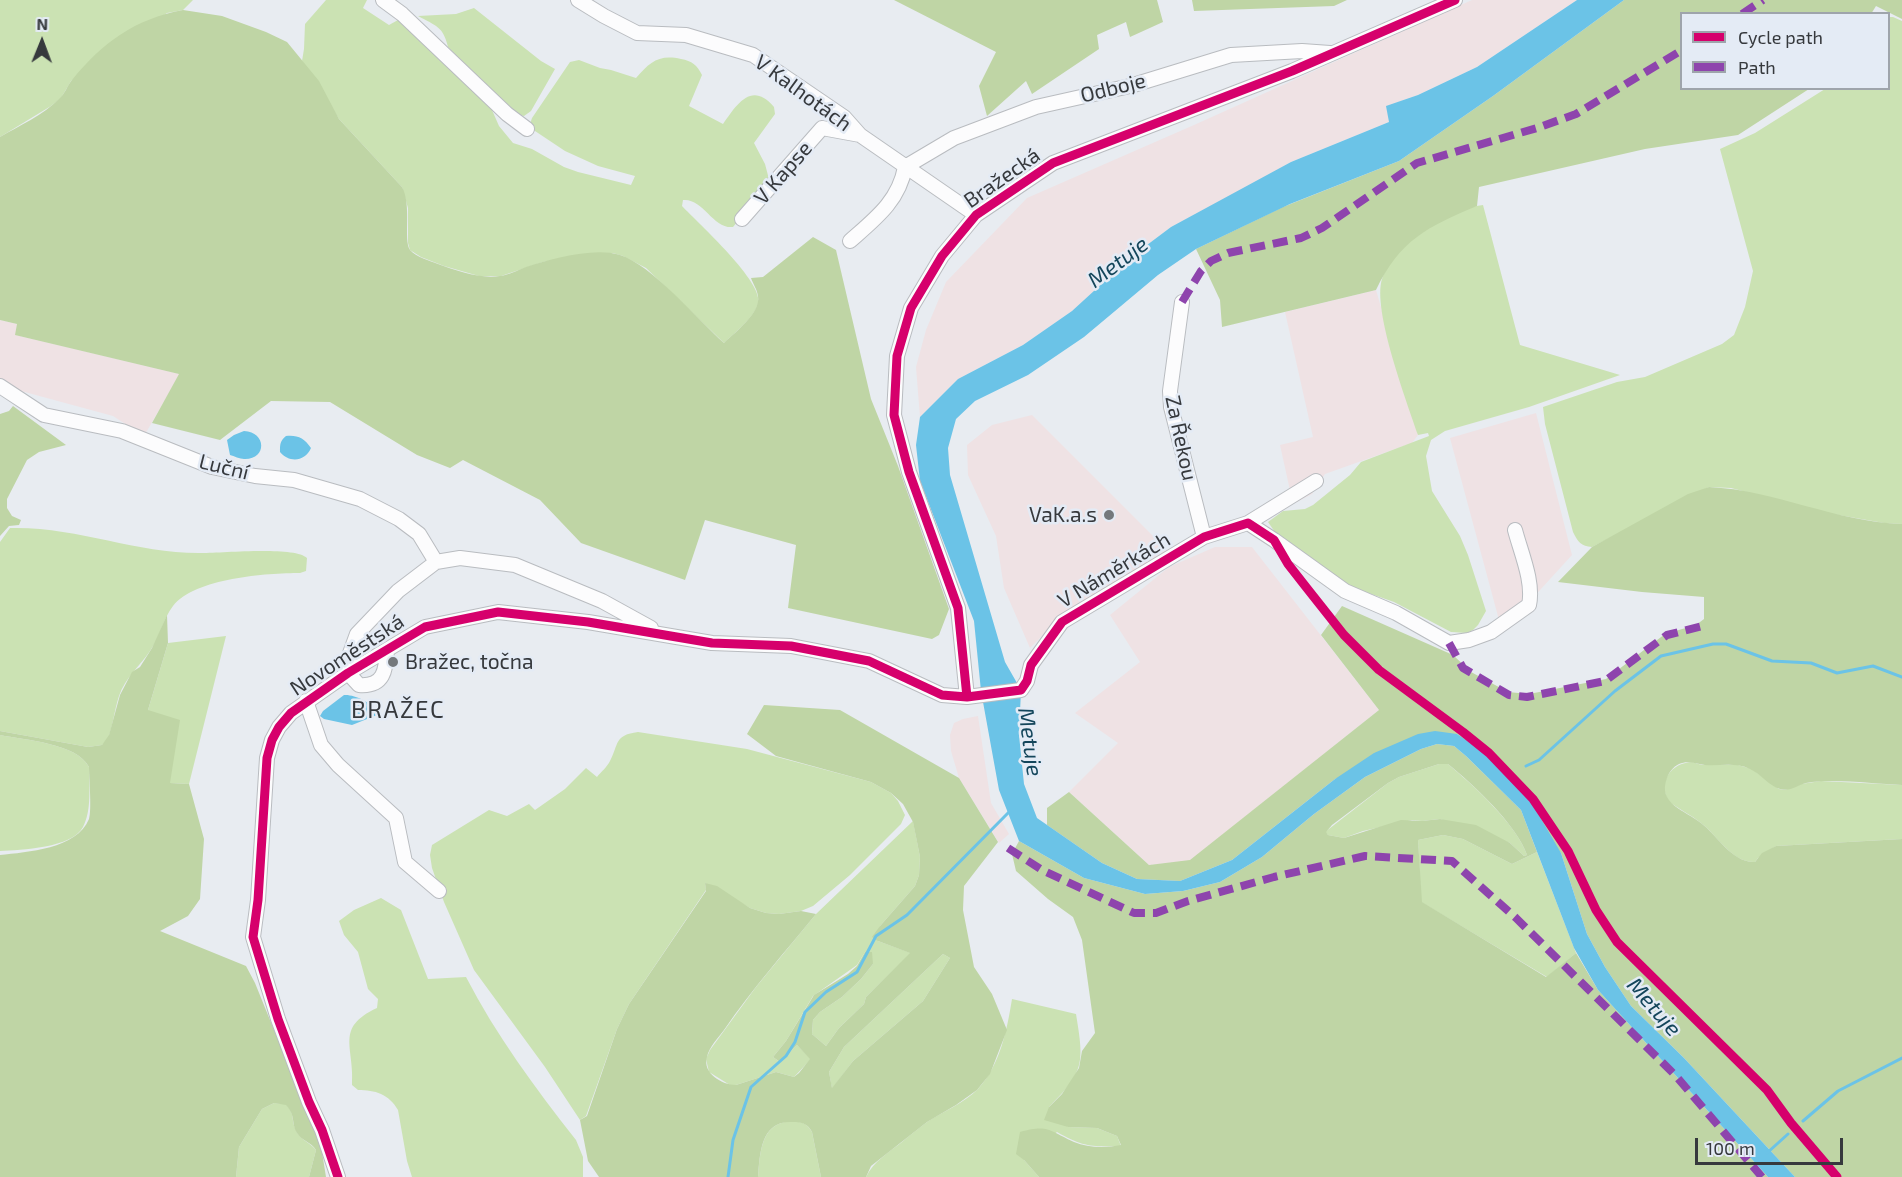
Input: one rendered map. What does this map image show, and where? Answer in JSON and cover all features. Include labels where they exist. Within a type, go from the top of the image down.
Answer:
[{"type":"street","points":[[383,0],[402,14],[507,114],[527,129]]},
{"type":"street","name":"V Kalhotách","points":[[579,0],[637,33],[686,35],[753,55],[844,117],[860,135],[976,215]]},
{"type":"street","name":"Odboje","points":[[1292,71],[1455,0]]},
{"type":"street","name":"Odboje","points":[[905,167],[954,138],[1036,107],[1130,86],[1231,55],[1302,51],[1332,54]]},
{"type":"street","name":"Bražecká","points":[[972,697],[958,608],[909,472],[894,414],[897,356],[911,308],[942,256],[976,215],[1053,163],[1292,71]]},
{"type":"street","name":"V Kapse","points":[[742,219],[822,128],[860,135]]},
{"type":"street","points":[[850,241],[889,206],[903,181],[905,167]]},
{"type":"street","name":"Za Řekou","points":[[1182,302],[1170,391],[1171,407],[1204,537]]},
{"type":"street","name":"Luční","points":[[0,386],[44,415],[122,431],[212,467],[255,476],[294,480],[360,499],[399,519],[419,534],[436,562]]},
{"type":"street","name":"V Náměrkách","points":[[972,697],[1021,690],[1027,681],[1031,665],[1062,622],[1204,537],[1248,523],[1316,481]]},
{"type":"street","points":[[1248,523],[1345,591],[1396,613],[1449,643],[1469,640],[1491,632],[1529,605],[1531,596],[1528,576],[1515,531]]},
{"type":"street","points":[[387,650],[386,668],[380,680],[369,686],[359,685],[348,673],[349,656],[357,634],[398,591],[436,562],[460,558],[514,565],[602,601],[658,632]]},
{"type":"street","name":"Novoměstská","points":[[338,1177],[278,1019],[253,937],[258,900],[267,758],[272,740],[279,727],[306,701],[425,627],[498,612],[658,632],[712,643],[791,646],[869,661],[942,695],[972,697]]},
{"type":"street","name":"Novoměstská","points":[[306,701],[321,744],[338,765],[396,818],[405,862],[439,891]]},
{"type":"shaded area","points":[[1472,0],[1577,0],[1477,67],[1418,95],[1387,106],[1389,122],[1291,162],[1171,227],[1131,257],[1072,311],[1023,345],[958,379],[920,417],[916,367],[926,330],[946,282],[1027,198]]},
{"type":"shaded area","points":[[1376,290],[1418,435],[1412,443],[1325,474],[1312,494],[1293,504],[1280,445],[1313,437],[1285,312]]},
{"type":"shaded area","points":[[0,320],[17,324],[16,335],[180,374],[144,436],[113,416],[21,391],[0,382]]},
{"type":"shaded area","points":[[1536,413],[1572,555],[1530,601],[1499,620],[1450,438]]},
{"type":"shaded area","points":[[1032,415],[1169,552],[1060,618],[1030,648],[1004,588],[996,536],[968,475],[967,445],[992,425]]},
{"type":"shaded area","points":[[1215,547],[1252,547],[1379,710],[1190,861],[1149,865],[1069,792],[1118,743],[1075,713],[1140,662],[1110,615],[1169,567]]},
{"type":"shaded area","points":[[978,716],[991,803],[1009,834],[999,843],[959,778],[951,751],[950,735],[954,723]]},
{"type":"green space","points":[[0,0],[193,0],[183,10],[167,13],[71,81],[61,98],[51,106],[0,137]]},
{"type":"green space","points":[[326,0],[367,0],[363,8],[389,25],[398,20],[436,52],[475,91],[492,110],[499,126],[513,143],[532,149],[578,172],[631,185],[635,176],[598,166],[565,151],[532,129],[530,124],[532,118],[570,62],[579,60],[636,78],[651,64],[661,59],[673,58],[688,61],[696,66],[702,75],[689,106],[723,124],[745,99],[758,96],[766,99],[774,107],[775,114],[754,143],[765,164],[770,183],[733,227],[720,223],[690,201],[683,200],[682,206],[729,254],[751,282],[757,294],[756,310],[724,343],[646,268],[613,253],[591,253],[543,262],[501,276],[479,276],[444,266],[410,250],[408,208],[402,187],[339,119],[302,61],[305,24]]},
{"type":"green space","points":[[894,0],[1157,0],[1163,22],[1130,37],[1126,22],[1097,35],[1099,49],[1032,94],[1026,81],[987,116],[979,86],[996,52]]},
{"type":"green space","points":[[1192,0],[1347,0],[1334,6],[1194,11]]},
{"type":"green space","points":[[1624,0],[1902,0],[1902,19],[1876,6],[1872,12],[1680,12],[1680,90],[1807,90],[1738,135],[1645,149],[1479,187],[1477,206],[1444,221],[1417,237],[1395,259],[1376,290],[1222,327],[1220,300],[1196,249],[1283,207],[1399,161],[1493,96]]},
{"type":"green space","points":[[474,8],[541,61],[555,69],[531,111],[524,116],[512,113],[448,47],[441,31],[418,16],[456,14]]},
{"type":"green space","points":[[183,10],[222,16],[287,42],[319,81],[339,119],[402,187],[406,203],[408,245],[410,250],[419,257],[431,262],[469,274],[492,277],[507,275],[526,267],[573,255],[598,252],[620,255],[633,261],[660,281],[724,343],[756,309],[758,296],[751,278],[763,277],[813,237],[836,250],[871,399],[898,466],[949,609],[939,635],[932,639],[788,608],[796,545],[705,520],[685,580],[581,543],[540,500],[463,460],[450,468],[417,455],[330,402],[271,401],[220,440],[152,423],[179,374],[15,335],[17,324],[0,320],[0,137],[53,105],[84,66],[121,34],[150,19]]},
{"type":"green space","points":[[1890,17],[1902,21],[1902,524],[1827,513],[1731,488],[1709,487],[1592,547],[1585,546],[1578,541],[1573,532],[1545,424],[1543,407],[1617,382],[1645,377],[1722,344],[1734,335],[1745,307],[1753,271],[1720,149],[1755,133],[1823,90],[1890,90]]},
{"type":"green space","points":[[1483,205],[1520,345],[1620,375],[1529,407],[1445,431],[1431,440],[1426,456],[1432,491],[1460,536],[1486,611],[1478,625],[1467,633],[1451,632],[1394,602],[1337,582],[1279,538],[1268,522],[1283,511],[1305,509],[1313,505],[1350,475],[1361,462],[1429,436],[1428,433],[1418,435],[1392,356],[1382,312],[1380,293],[1382,279],[1394,258],[1418,236],[1452,215],[1467,208]]},
{"type":"green space","points":[[13,406],[66,445],[39,452],[27,460],[7,499],[7,508],[12,516],[21,520],[19,525],[9,526],[0,536],[0,414],[9,411]]},
{"type":"green space","points":[[1709,487],[1758,494],[1853,518],[1902,524],[1902,785],[1828,781],[1806,783],[1784,790],[1745,767],[1689,762],[1673,768],[1665,787],[1669,800],[1674,805],[1701,823],[1732,853],[1747,861],[1755,862],[1762,853],[1776,846],[1902,839],[1902,1177],[1795,1177],[1684,1058],[1631,1006],[1605,967],[1587,934],[1561,853],[1457,734],[1335,779],[1232,860],[1180,881],[1137,879],[1102,863],[1047,825],[1047,808],[1069,792],[1149,865],[1190,860],[1379,710],[1321,635],[1342,606],[1453,655],[1471,672],[1508,692],[1529,694],[1606,679],[1665,634],[1696,625],[1704,619],[1704,597],[1558,582],[1592,547],[1688,494]]},
{"type":"green space","points":[[10,528],[59,531],[178,552],[288,552],[307,558],[306,571],[232,579],[197,589],[183,597],[173,606],[153,646],[122,690],[107,741],[102,745],[88,747],[0,731],[0,542]]},
{"type":"green space","points":[[167,615],[168,643],[148,710],[180,720],[170,783],[189,784],[204,839],[200,899],[188,916],[160,931],[246,966],[321,1146],[326,1177],[309,1177],[316,1150],[297,1133],[286,1105],[274,1103],[262,1109],[239,1147],[236,1177],[0,1177],[0,855],[50,847],[74,837],[89,819],[90,801],[89,767],[83,759],[49,744],[0,735],[0,731],[88,747],[102,745],[109,735],[120,695],[132,672],[140,667],[152,648]]},
{"type":"green space","points":[[226,636],[189,784],[170,783],[148,710],[168,643]]},
{"type":"green space","points":[[764,705],[840,710],[959,778],[998,842],[964,886],[963,910],[974,967],[992,994],[1007,1030],[990,1074],[977,1090],[927,1122],[871,1166],[866,1177],[821,1177],[812,1132],[804,1124],[793,1122],[774,1126],[768,1132],[762,1148],[758,1177],[599,1177],[588,1161],[580,1120],[587,1116],[617,1029],[629,1004],[706,891],[705,883],[717,886],[750,908],[766,913],[801,911],[816,914],[757,985],[710,1050],[706,1063],[707,1068],[714,1077],[725,1083],[736,1085],[776,1072],[794,1077],[810,1059],[797,1045],[780,1062],[773,1057],[786,1041],[814,995],[848,974],[857,966],[865,952],[872,952],[873,964],[861,979],[813,1020],[812,1034],[826,1046],[839,1028],[864,1004],[866,997],[910,953],[872,937],[915,886],[919,875],[920,857],[913,822],[903,804],[891,793],[871,782],[776,756],[747,734]],"holes":[[[943,954],[950,958],[923,1001],[853,1061],[832,1088],[829,1072],[844,1047]]]},
{"type":"green space","points":[[638,732],[747,749],[871,782],[891,793],[905,815],[901,824],[850,875],[813,906],[801,911],[766,913],[750,908],[705,883],[706,890],[629,1004],[617,1029],[586,1116],[580,1120],[545,1067],[474,970],[444,902],[430,855],[432,845],[489,810],[507,816],[529,804],[535,810],[565,789],[586,768],[597,777],[609,763],[618,741],[625,735]]},
{"type":"green space","points":[[0,735],[49,744],[83,759],[89,767],[88,813],[83,827],[77,834],[57,844],[0,851]]},
{"type":"green space","points":[[1437,744],[1454,746],[1466,756],[1521,810],[1537,852],[1512,864],[1463,839],[1443,835],[1418,840],[1422,902],[1546,977],[1576,953],[1598,990],[1768,1177],[1039,1177],[1016,1154],[1020,1132],[1043,1129],[1085,1145],[1103,1147],[1121,1145],[1117,1136],[1097,1128],[1068,1127],[1044,1120],[1049,1107],[1062,1094],[1079,1068],[1082,1051],[1095,1033],[1082,940],[1073,917],[1016,871],[1012,854],[1019,841],[1084,878],[1145,894],[1183,891],[1220,882],[1262,857],[1314,814],[1365,777],[1421,749]],"holes":[[[1439,764],[1448,764],[1504,818],[1522,843],[1527,855],[1524,856],[1510,843],[1476,825],[1440,819],[1401,820],[1344,838],[1328,835],[1326,832],[1388,783]]]},
{"type":"green space","points":[[1692,762],[1702,765],[1738,765],[1752,769],[1779,789],[1785,790],[1801,784],[1821,781],[1902,785],[1902,839],[1776,846],[1755,862],[1747,861],[1732,854],[1701,823],[1669,802],[1665,787],[1668,775],[1678,766]]},
{"type":"green space","points":[[1439,764],[1448,764],[1493,806],[1514,831],[1527,855],[1524,856],[1510,843],[1440,819],[1412,820],[1363,831],[1344,838],[1328,835],[1325,832],[1388,783]]},
{"type":"green space","points":[[913,821],[920,857],[919,875],[915,886],[880,926],[878,941],[911,953],[866,997],[864,1004],[839,1028],[826,1046],[812,1034],[813,1020],[820,1012],[842,997],[873,964],[865,952],[857,965],[813,996],[786,1041],[773,1057],[780,1062],[797,1045],[811,1059],[794,1077],[776,1072],[730,1085],[709,1072],[706,1059],[710,1050],[756,987],[816,914]]},
{"type":"green space","points":[[1443,835],[1463,839],[1512,864],[1537,852],[1576,953],[1547,977],[1421,902],[1418,840]]},
{"type":"green space","points":[[381,898],[401,910],[428,979],[466,977],[490,1020],[517,1061],[576,1140],[583,1157],[583,1177],[412,1177],[398,1110],[386,1097],[376,1092],[358,1090],[352,1085],[349,1040],[351,1031],[355,1023],[364,1015],[377,1008],[378,999],[368,989],[358,952],[344,935],[339,921],[354,910]]},
{"type":"green space","points":[[943,954],[950,958],[923,1001],[853,1061],[832,1089],[829,1072],[844,1047]]},
{"type":"green space","points":[[1012,999],[1076,1014],[1080,1044],[1079,1065],[1070,1084],[1049,1107],[1068,1127],[1097,1128],[1117,1136],[1121,1146],[1088,1145],[1057,1132],[1024,1160],[1039,1177],[866,1177],[877,1162],[927,1122],[967,1099],[986,1080],[1005,1035]]},
{"type":"green space","points":[[274,1103],[286,1104],[292,1114],[297,1132],[316,1150],[309,1177],[236,1177],[239,1147],[262,1109]]},
{"type":"green space","points":[[792,1121],[804,1124],[812,1132],[821,1177],[758,1177],[761,1149],[768,1133],[782,1123]]},
{"type":"water","points":[[1577,0],[1624,0],[1493,96],[1399,161],[1290,204],[1196,249],[1158,275],[1084,337],[1028,375],[975,401],[956,419],[948,448],[950,475],[1005,662],[1021,690],[1019,735],[1024,784],[1037,818],[1102,863],[1137,879],[1180,881],[1232,860],[1335,779],[1374,753],[1418,734],[1435,731],[1457,734],[1482,751],[1530,800],[1561,853],[1587,934],[1605,967],[1631,1006],[1684,1058],[1795,1177],[1768,1177],[1598,990],[1574,948],[1521,810],[1454,746],[1437,744],[1421,749],[1365,777],[1314,814],[1262,857],[1220,882],[1183,891],[1145,894],[1084,878],[1019,841],[999,790],[981,691],[974,621],[920,481],[916,445],[920,417],[958,379],[1023,345],[1072,311],[1131,257],[1171,227],[1291,162],[1389,122],[1386,106],[1418,95],[1477,67]]},
{"type":"water","points":[[244,431],[257,436],[260,441],[260,451],[252,458],[242,459],[230,455],[227,440]]},
{"type":"water","points":[[286,436],[294,436],[303,440],[311,448],[308,453],[297,459],[284,456],[280,452],[280,445]]},
{"type":"water","points":[[344,695],[367,702],[378,711],[377,715],[352,725],[324,719],[320,716]]},
{"type":"waterway","points":[[1526,766],[1539,760],[1615,691],[1661,656],[1713,644],[1726,644],[1772,661],[1811,663],[1837,673],[1873,666],[1902,677]]},
{"type":"waterway","points":[[728,1177],[733,1140],[751,1087],[786,1056],[795,1042],[805,1012],[826,992],[857,972],[876,936],[907,915],[1010,811]]},
{"type":"waterway","points":[[1803,1121],[1838,1091],[1902,1058]]},
{"type":"waterway","points":[[1767,1153],[1788,1134]]},
{"type":"marked path","points":[[1745,12],[1763,0]]},
{"type":"marked path","points":[[1182,302],[1201,271],[1211,261],[1228,253],[1301,238],[1322,228],[1417,163],[1537,128],[1576,114],[1680,51]]},
{"type":"marked path","points":[[1449,643],[1463,668],[1509,695],[1527,697],[1605,681],[1667,635],[1707,625]]},
{"type":"marked path","points":[[1008,848],[1042,870],[1134,913],[1156,913],[1188,901],[1274,877],[1365,856],[1452,861],[1516,918],[1676,1076],[1762,1177]]},
{"type":"cycle path","points":[[967,697],[958,608],[909,472],[894,415],[897,356],[911,308],[942,256],[976,215],[1053,163],[1292,71],[1455,0]]},
{"type":"cycle path","points":[[338,1177],[278,1019],[253,937],[258,900],[267,758],[272,740],[291,713],[348,673],[425,627],[498,612],[588,622],[712,643],[791,646],[869,661],[942,695],[967,697],[1021,690],[1027,681],[1031,665],[1062,622],[1204,537],[1248,523],[1274,540],[1288,564],[1344,635],[1379,670],[1489,753],[1533,799],[1568,851],[1596,910],[1617,942],[1767,1090],[1791,1123],[1837,1177]]},
{"type":"place","name":"VaK.a.s","points":[[1109,515]]},
{"type":"place","name":"Bražec, točna","points":[[393,662]]},
{"type":"district","name":"BRAŽEC","points":[[398,710]]},
{"type":"water label","name":"Metuje","points":[[1118,262]]},
{"type":"water label","name":"Metuje","points":[[1030,742]]},
{"type":"water label","name":"Metuje","points":[[1654,1007]]}]
